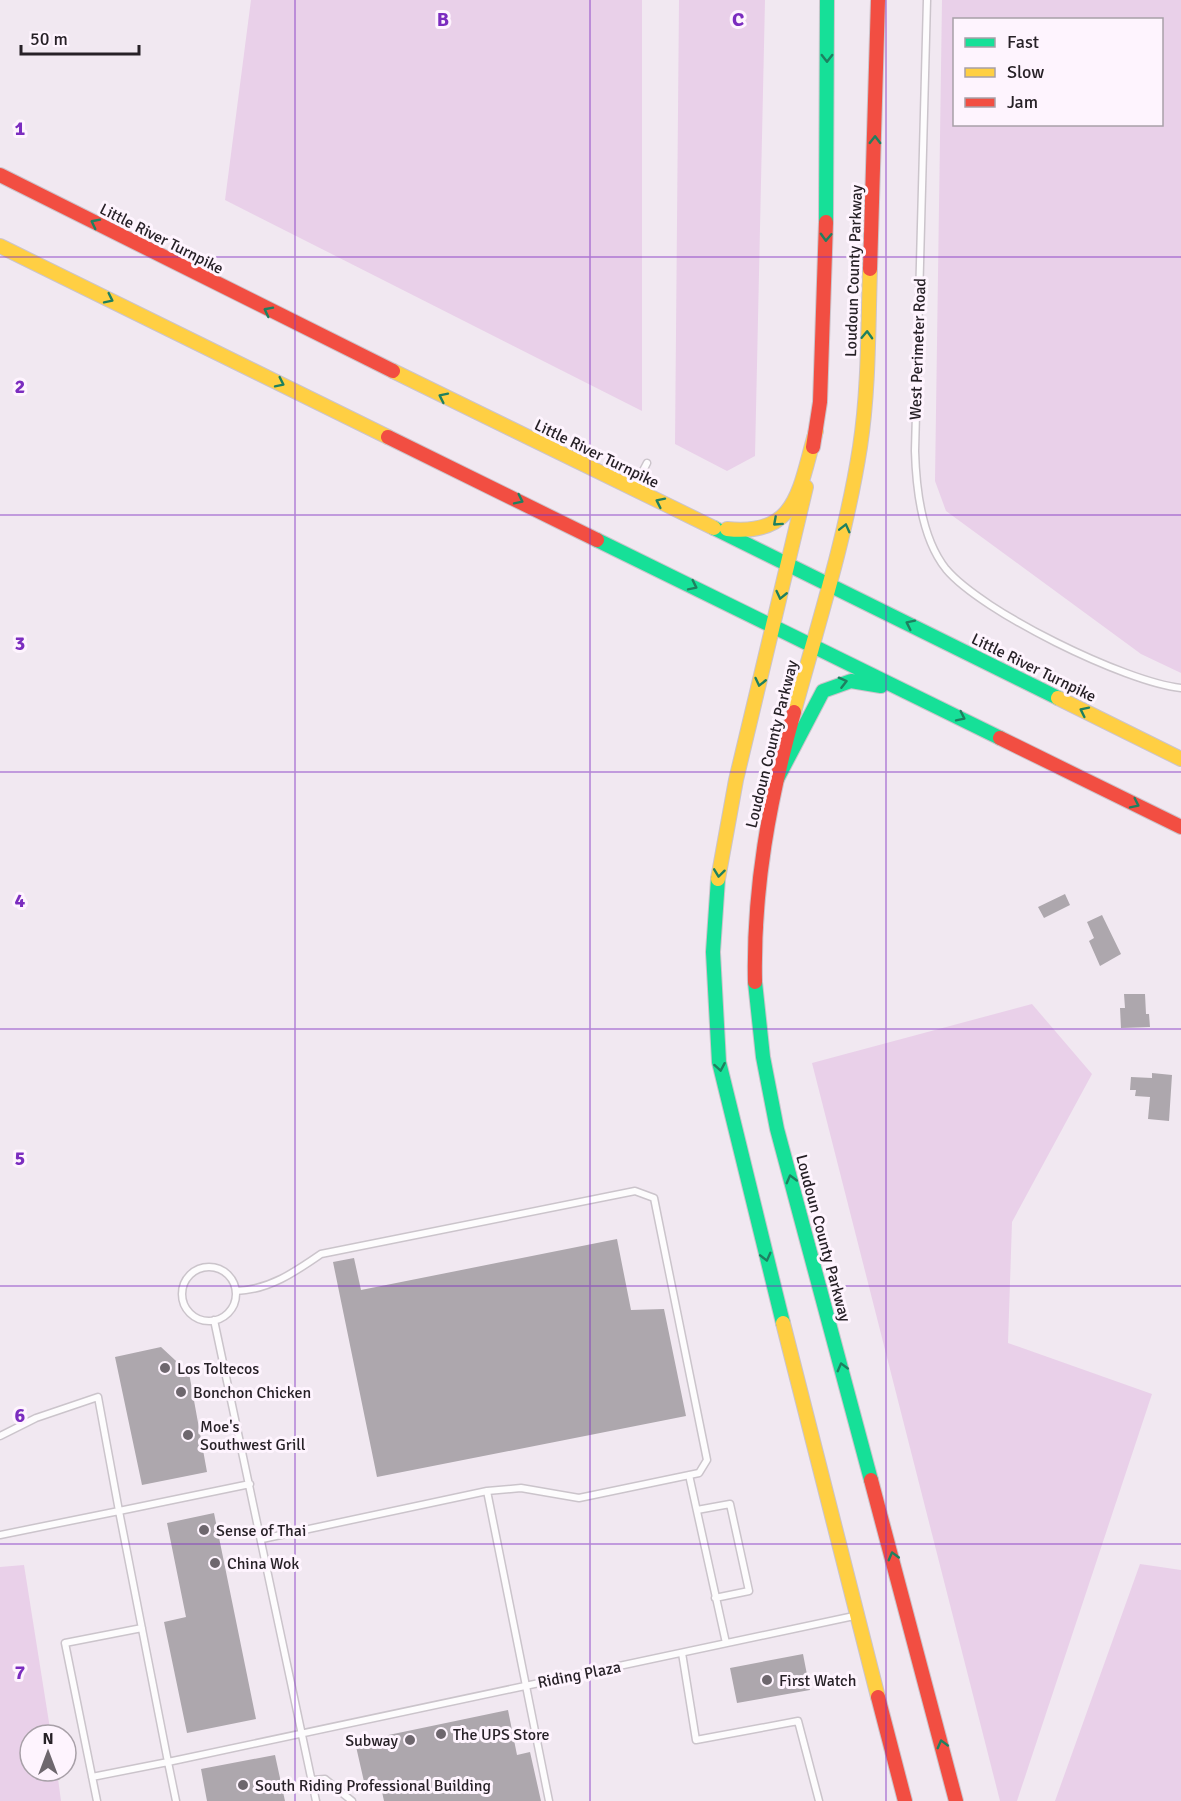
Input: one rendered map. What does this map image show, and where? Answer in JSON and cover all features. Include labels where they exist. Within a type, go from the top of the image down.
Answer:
[{"type":"main road","name":"Loudoun County Parkway","points":[[827,0],[827,178],[821,371],[816,431],[774,626],[724,831],[715,907],[714,1005],[719,1062],[729,1110],[904,1801]]},
{"type":"main road","name":"Loudoun County Parkway","points":[[878,0],[864,414],[848,516],[777,779],[763,842],[755,913],[754,996],[760,1054],[777,1129],[956,1801]]},
{"type":"main road","name":"Little River Turnpike","points":[[0,175],[299,327],[830,585],[1181,759]]},
{"type":"main road","points":[[0,246],[814,644],[1181,827]]},
{"type":"main road","points":[[692,518],[743,533],[756,533],[778,524],[793,503],[816,431]]},
{"type":"main road","points":[[777,779],[815,704],[833,684],[843,681],[864,681],[933,704]]},
{"type":"lane","name":"West Perimeter Road","points":[[927,0],[915,433],[919,499],[932,542],[945,568],[986,602],[1048,636],[1134,677],[1181,688]]},
{"type":"lane","points":[[633,489],[647,463]]},
{"type":"lane","points":[[236,1291],[255,1290],[292,1274],[321,1254],[635,1191],[654,1197],[707,1460],[699,1473],[579,1498],[521,1488],[487,1491],[262,1539]]},
{"type":"lane","points":[[203,1267],[221,1269],[234,1282],[236,1291],[233,1307],[222,1318],[214,1320],[198,1319],[186,1308],[182,1292],[189,1276],[203,1267]]},
{"type":"lane","points":[[214,1320],[316,1801]]},
{"type":"lane","points":[[0,1436],[36,1418],[98,1397],[176,1801]]},
{"type":"lane","points":[[689,1475],[726,1643]]},
{"type":"lane","points":[[0,1535],[250,1484]]},
{"type":"lane","points":[[487,1491],[549,1801]]},
{"type":"lane","points":[[697,1510],[730,1504],[749,1591],[715,1598]]},
{"type":"lane","name":"Riding Plaza","points":[[92,1777],[857,1615]]},
{"type":"lane","points":[[97,1801],[65,1643],[142,1628]]},
{"type":"lane","points":[[682,1653],[696,1740],[798,1721],[819,1801]]},
{"type":"lane","points":[[312,1780],[325,1779],[352,1801]]},
{"type":"shaded area","points":[[251,0],[642,0],[642,411],[225,200]]},
{"type":"shaded area","points":[[679,0],[765,0],[755,456],[727,471],[675,444]]},
{"type":"shaded area","points":[[942,0],[1181,0],[1181,673],[1141,654],[946,511],[935,481]]},
{"type":"shaded area","points":[[1032,1004],[1092,1074],[1012,1222],[1008,1343],[1152,1394],[1017,1801],[1000,1801],[812,1063]]},
{"type":"shaded area","points":[[1140,1564],[1181,1570],[1181,1801],[1055,1801]]},
{"type":"shaded area","points":[[24,1565],[49,1723],[18,1723],[18,1783],[59,1783],[61,1801],[0,1801],[0,1567]]},
{"type":"building","points":[[1065,894],[1070,905],[1044,918],[1038,907]]},
{"type":"building","points":[[1102,915],[1121,954],[1100,966],[1089,941],[1094,938],[1087,922]]},
{"type":"building","points":[[1124,994],[1145,994],[1146,1014],[1149,1014],[1150,1027],[1121,1028],[1120,1008],[1125,1008]]},
{"type":"building","points":[[1152,1073],[1172,1075],[1169,1121],[1148,1119],[1150,1097],[1135,1096],[1136,1090],[1130,1090],[1131,1077],[1152,1078]]},
{"type":"building","points":[[617,1239],[631,1310],[664,1309],[686,1416],[377,1477],[333,1262],[354,1258],[361,1290]]},
{"type":"building","points":[[161,1347],[189,1373],[207,1472],[142,1485],[115,1357]]},
{"type":"building","points":[[214,1513],[256,1719],[187,1733],[164,1622],[186,1617],[167,1523]]},
{"type":"building","points":[[803,1654],[810,1690],[737,1703],[730,1668]]},
{"type":"building","points":[[508,1710],[517,1755],[530,1752],[541,1801],[384,1801],[380,1783],[365,1786],[355,1742]]},
{"type":"building","name":"South Riding Professional Building","points":[[275,1755],[285,1801],[207,1801],[201,1769]]},
{"type":"traffic: fast","points":[[826,222],[827,0]]},
{"type":"traffic: fast","points":[[714,528],[1058,698]]},
{"type":"traffic: fast","points":[[597,540],[1000,738]]},
{"type":"traffic: fast","points":[[777,779],[823,691],[851,681],[881,686]]},
{"type":"traffic: fast","points":[[718,879],[713,952],[719,1062],[783,1323]]},
{"type":"traffic: fast","points":[[755,982],[763,1057],[777,1129],[871,1480]]},
{"type":"traffic: slow","points":[[0,246],[388,437]]},
{"type":"traffic: slow","points":[[794,712],[839,547],[860,447],[867,380],[870,269]]},
{"type":"traffic: slow","points":[[393,371],[714,528]]},
{"type":"traffic: slow","points":[[727,529],[751,529],[769,525],[782,516],[792,504],[799,489],[816,431]]},
{"type":"traffic: slow","points":[[718,879],[736,780],[806,487]]},
{"type":"traffic: slow","points":[[1058,698],[1181,759]]},
{"type":"traffic: slow","points":[[783,1323],[878,1697]]},
{"type":"traffic: jam","points":[[870,269],[878,0]]},
{"type":"traffic: jam","points":[[0,175],[393,371]]},
{"type":"traffic: jam","points":[[813,447],[820,402],[826,222]]},
{"type":"traffic: jam","points":[[388,437],[597,540]]},
{"type":"traffic: jam","points":[[755,982],[757,913],[764,846],[777,779],[794,712]]},
{"type":"traffic: jam","points":[[1000,738],[1181,827]]},
{"type":"traffic: jam","points":[[871,1480],[956,1801]]},
{"type":"traffic: jam","points":[[878,1697],[905,1801]]},
{"type":"place","name":"Los Toltecos","points":[[165,1368]]},
{"type":"place","name":"Bonchon Chicken","points":[[181,1392]]},
{"type":"place","name":"Moe's Southwest Grill","points":[[188,1435]]},
{"type":"place","name":"Sense of Thai","points":[[204,1530]]},
{"type":"place","name":"China Wok","points":[[215,1563]]},
{"type":"place","name":"First Watch","points":[[767,1680]]},
{"type":"place","name":"The UPS Store","points":[[441,1734]]},
{"type":"place","name":"Subway","points":[[410,1740]]},
{"type":"place","name":"South Riding Professional Building","points":[[243,1785]]}]
